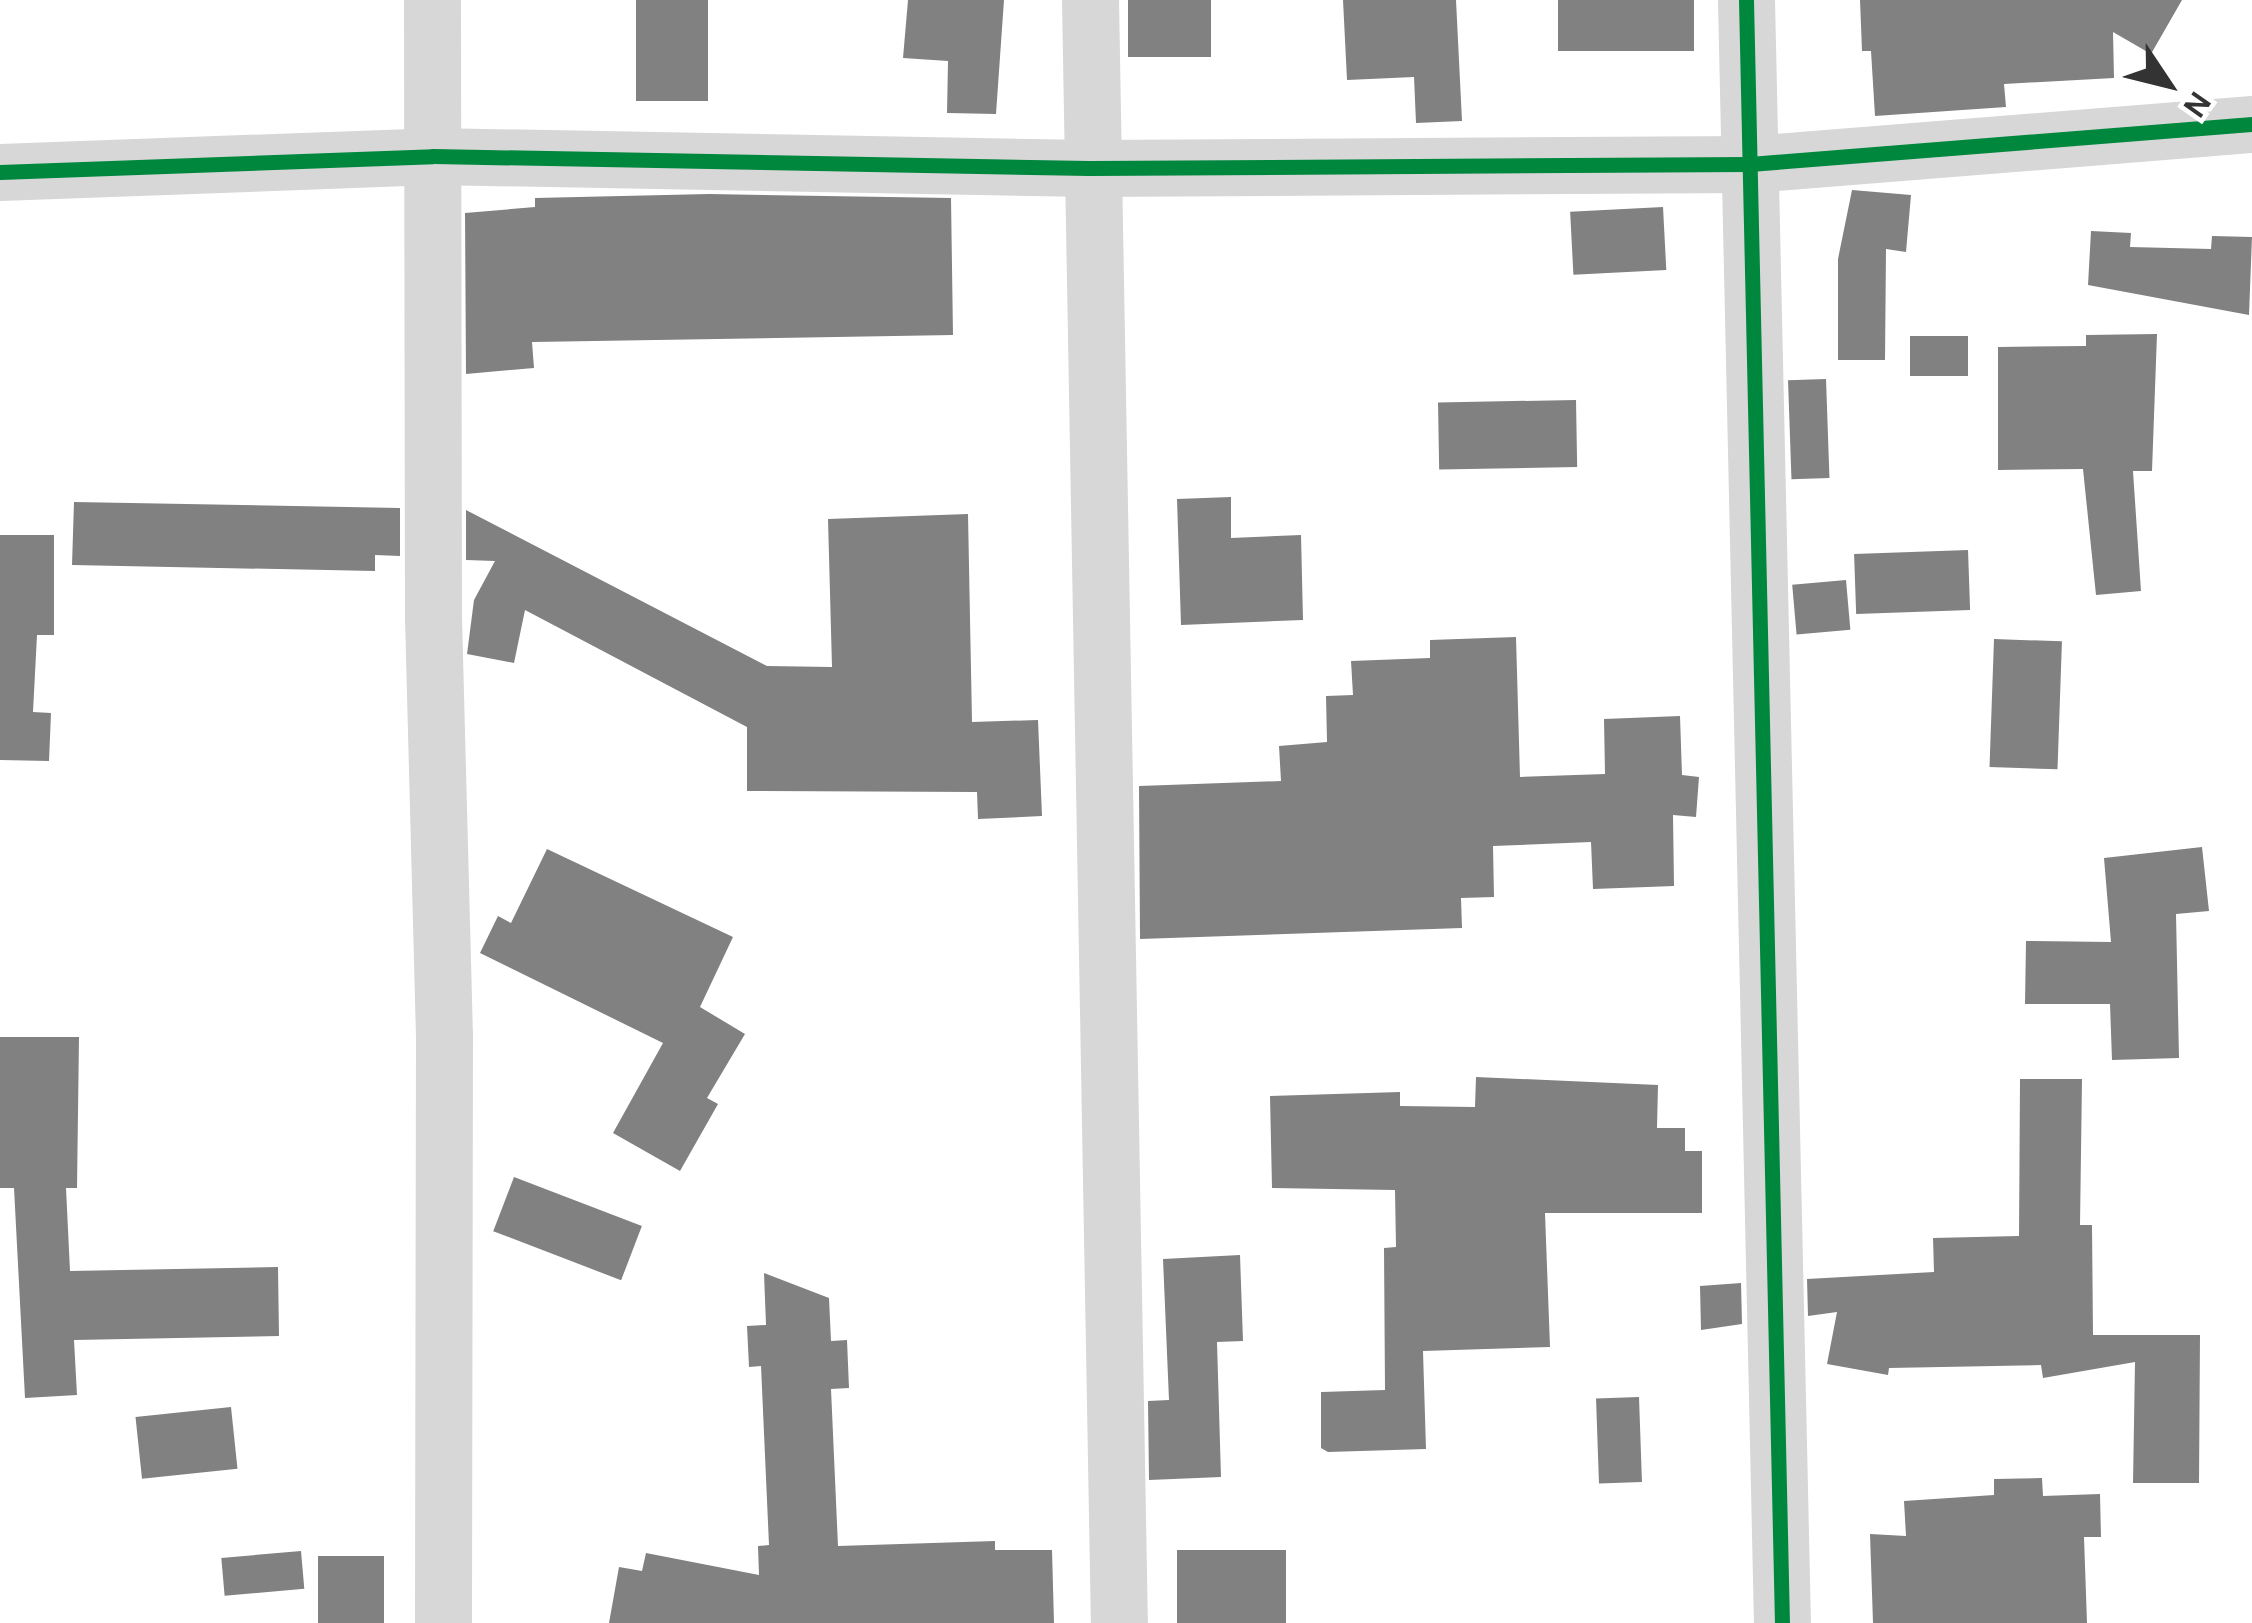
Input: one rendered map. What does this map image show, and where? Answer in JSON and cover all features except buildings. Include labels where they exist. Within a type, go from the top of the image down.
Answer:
[{"type":"street","points":[[431,0],[433,616],[444,1035],[442,1623]]},
{"type":"street","points":[[1090,0],[1089,168],[1119,1623]]},
{"type":"street","points":[[1746,0],[1781,1623]]},
{"type":"street","points":[[0,172],[433,156],[1089,168],[1750,164],[2252,124]]},
{"type":"cycle path","points":[[1746,0],[1782,1623]]},
{"type":"cycle path","points":[[0,172],[433,156],[1089,168],[1750,164],[2252,124]]}]
